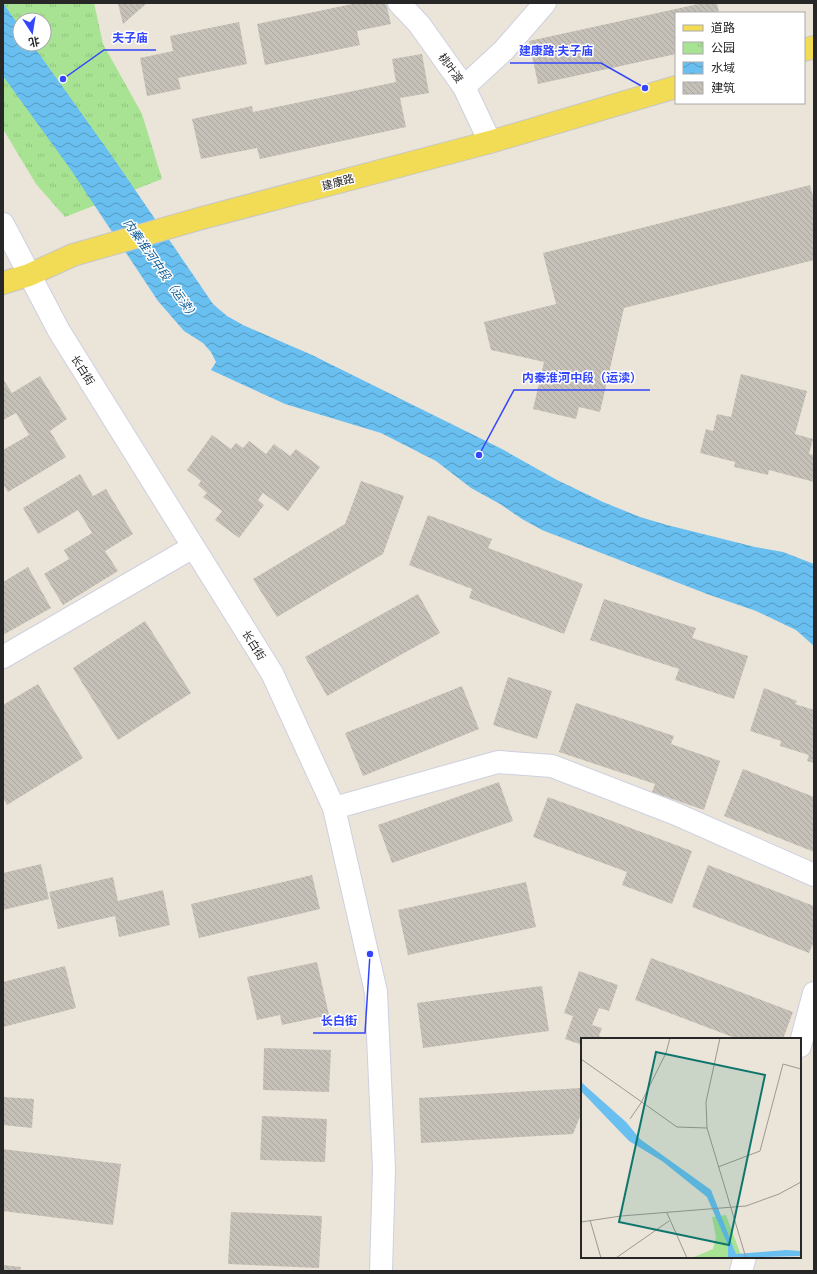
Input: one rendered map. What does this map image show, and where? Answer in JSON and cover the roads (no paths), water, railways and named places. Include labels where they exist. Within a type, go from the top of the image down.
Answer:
[{"type":"main road","name":"建康路","points":[[3,283],[29,275],[73,255],[202,218],[490,142],[675,87]]},
{"type":"street","name":"桃叶渡","points":[[399,3],[419,24],[464,87],[490,142]]},
{"type":"street","points":[[464,87],[504,50],[545,3]]},
{"type":"street","name":"长白街","points":[[3,224],[59,332],[272,673],[334,808],[376,992],[384,1169],[381,1271]]},
{"type":"street","points":[[3,657],[193,547]]},
{"type":"street","points":[[334,808],[498,762],[552,766],[676,814],[814,875]]},
{"type":"street","points":[[801,1042],[814,993]]},
{"type":"street","points":[[741,1271],[745,1258]]},
{"type":"water","points":[[3,3],[12,16],[12,52],[38,52],[114,159],[213,304],[227,316],[243,325],[312,355],[502,449],[557,480],[603,502],[640,517],[667,525],[755,547],[783,552],[814,564],[814,646],[796,630],[756,611],[707,594],[542,530],[471,488],[436,461],[381,433],[285,404],[211,370],[216,362],[211,352],[203,343],[184,331],[158,301],[71,170],[3,76]]},
{"type":"place","name":"夫子庙","points":[[63,79]]},
{"type":"place","name":"建康路·夫子庙","points":[[645,88]]},
{"type":"place","name":"内秦淮河中段（运渎）","points":[[479,455]]},
{"type":"place","name":"长白街","points":[[370,954]]}]
